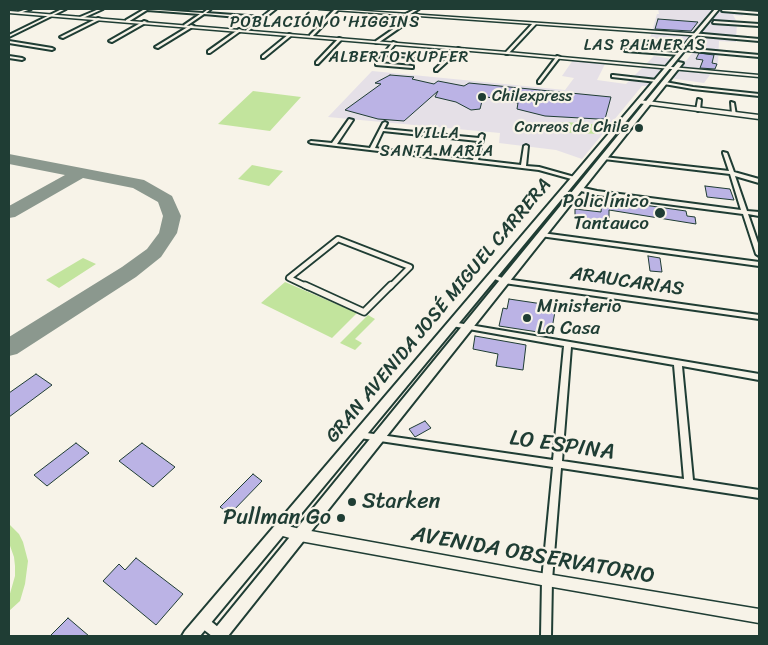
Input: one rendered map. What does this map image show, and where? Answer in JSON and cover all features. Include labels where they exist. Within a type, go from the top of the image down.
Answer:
[{"type":"main road","name":"GRAN AVENIDA JOSÉ MIGUEL CARRERA","points":[[190,636],[492,276],[577,183],[604,158],[714,22],[721,9]]},
{"type":"main road","name":"GRAN AVENIDA JOSÉ MIGUEL CARRERA","points":[[219,636],[542,234],[577,183],[638,102],[694,36],[721,9]]},
{"type":"street","points":[[20,12],[29,9]]},
{"type":"street","points":[[9,36],[64,9]]},
{"type":"street","points":[[82,17],[101,9]]},
{"type":"street","points":[[126,21],[146,9],[263,18]]},
{"type":"street","points":[[185,26],[210,9]]},
{"type":"street","points":[[247,31],[274,9]]},
{"type":"street","points":[[321,9],[759,40]]},
{"type":"street","points":[[406,15],[417,9]]},
{"type":"street","points":[[721,9],[759,13]]},
{"type":"street","points":[[311,36],[336,10]]},
{"type":"street","points":[[9,12],[394,43],[759,76]]},
{"type":"street","points":[[377,42],[416,15]]},
{"type":"street","points":[[62,37],[99,19]]},
{"type":"street","points":[[111,41],[144,22]]},
{"type":"street","points":[[714,22],[759,25]]},
{"type":"street","points":[[507,53],[534,24]]},
{"type":"street","points":[[157,47],[192,26]]},
{"type":"street","points":[[209,52],[240,30]]},
{"type":"street","points":[[263,57],[290,35]]},
{"type":"street","points":[[317,63],[340,39]]},
{"type":"street","points":[[9,42],[52,49]]},
{"type":"street","points":[[635,42],[690,50],[759,56]]},
{"type":"street","points":[[394,43],[377,64],[412,68]]},
{"type":"street","points":[[436,70],[459,49]]},
{"type":"street","points":[[626,50],[683,49]]},
{"type":"street","points":[[386,54],[424,57]]},
{"type":"street","points":[[9,57],[22,60]]},
{"type":"street","points":[[539,82],[558,57]]},
{"type":"street","points":[[614,76],[657,81]]},
{"type":"street","points":[[665,83],[692,88],[759,95]]},
{"type":"street","points":[[698,110],[699,100]]},
{"type":"street","points":[[638,102],[759,117]]},
{"type":"street","points":[[732,103],[734,114]]},
{"type":"street","points":[[334,144],[350,120]]},
{"type":"street","points":[[372,149],[385,123]]},
{"type":"street","points":[[382,130],[481,138],[474,161]]},
{"type":"street","points":[[311,142],[546,170],[597,193],[759,214]]},
{"type":"street","points":[[523,167],[526,146]]},
{"type":"street","points":[[725,153],[759,254]]},
{"type":"street","points":[[604,158],[732,173],[759,181]]},
{"type":"street","points":[[542,234],[759,264]]},
{"type":"street","points":[[338,239],[410,267],[364,312],[289,278],[338,239]]},
{"type":"street","name":"ARAUCARIAS","points":[[492,276],[504,281],[759,317]]},
{"type":"street","points":[[452,324],[759,377]]},
{"type":"street","points":[[546,636],[547,580],[568,344]]},
{"type":"street","points":[[678,363],[689,484]]},
{"type":"street","name":"LO ESPINA","points":[[360,435],[759,494]]},
{"type":"street","name":"AVENIDA OBSERVATORIO","points":[[280,530],[300,536],[759,616]]},
{"type":"street","points":[[203,622],[219,636]]},
{"type":"shaded area","points":[[658,9],[738,9],[739,11],[759,12],[759,14],[741,12],[743,16],[733,15],[737,22],[736,42],[719,41],[718,64],[704,83],[656,76],[647,86],[642,86],[582,159],[556,150],[499,143],[500,133],[328,117],[372,71],[565,90],[574,78],[562,76],[573,60],[605,64],[597,80],[626,84],[654,56],[686,61],[700,43],[650,38],[657,14],[659,14]]},
{"type":"green space","points":[[253,91],[301,97],[270,131],[218,124]]},
{"type":"green space","points":[[560,123],[609,124],[599,134],[555,132],[564,128],[560,127]]},
{"type":"green space","points":[[252,165],[283,171],[269,186],[238,179]]},
{"type":"green space","points":[[83,258],[96,264],[59,288],[46,280]]},
{"type":"green space","points":[[285,282],[357,313],[332,338],[261,303]]},
{"type":"green space","points":[[368,315],[375,319],[355,339],[362,343],[355,350],[340,343]]},
{"type":"green space","points":[[9,524],[19,534],[28,561],[25,584],[20,601],[9,611],[9,597],[15,576],[15,566],[9,543]]},
{"type":"building","points":[[658,19],[698,22],[691,31],[655,29]]},
{"type":"building","points":[[699,53],[714,55],[712,63],[717,64],[715,69],[700,68],[703,60],[696,59]]},
{"type":"building","points":[[390,75],[414,77],[412,79],[434,84],[438,81],[464,86],[469,83],[611,97],[605,119],[545,116],[517,109],[518,103],[487,97],[482,101],[480,109],[471,110],[456,102],[435,97],[438,91],[404,121],[378,119],[345,110],[381,84],[375,83]]},
{"type":"building","points":[[705,186],[730,189],[734,200],[707,197]]},
{"type":"building","name":"Policlínico Tantauco","points":[[602,199],[631,203],[631,201],[644,203],[644,205],[686,211],[687,216],[695,217],[696,224],[609,210],[609,222],[575,217],[575,209],[601,212]]},
{"type":"building","points":[[648,256],[660,258],[662,272],[650,271]]},
{"type":"building","name":"Ministerio La Casa","points":[[509,299],[556,306],[551,334],[499,326],[503,308],[507,309]]},
{"type":"building","points":[[475,336],[526,345],[523,370],[496,366],[498,354],[473,349]]},
{"type":"building","points":[[36,374],[52,385],[9,417],[9,393]]},
{"type":"building","points":[[425,421],[431,428],[415,437],[409,429]]},
{"type":"building","points":[[76,443],[89,453],[47,486],[34,475]]},
{"type":"building","points":[[142,443],[175,467],[153,487],[119,461]]},
{"type":"building","points":[[253,474],[262,481],[230,514],[220,507]]},
{"type":"building","points":[[136,558],[183,594],[156,625],[103,581],[119,564],[125,570]]},
{"type":"building","points":[[68,618],[89,636],[50,636]]},
{"type":"taxiway","points":[[9,159],[81,173]]},
{"type":"taxiway","points":[[9,213],[81,173]]},
{"type":"taxiway","points":[[9,348],[129,272],[154,253],[168,233],[172,216],[166,200],[158,194],[138,184],[81,173]]},
{"type":"place","name":"Chilexpress","points":[[482,97]]},
{"type":"place","name":"Correos de Chile","points":[[639,128]]},
{"type":"place","name":"Policlínico Tantauco","points":[[660,213]]},
{"type":"place","name":"Ministerio La Casa","points":[[527,318]]},
{"type":"place","name":"Starken","points":[[352,502]]},
{"type":"place","name":"Pullman Go","points":[[341,518]]},
{"type":"district","name":"POBLACIÓN O'HIGGINS","points":[[325,23]]},
{"type":"district","name":"LAS PALMERAS","points":[[645,46]]},
{"type":"district","name":"ALBERTO KUPFER","points":[[399,58]]},
{"type":"district","name":"VILLA SANTA MARÍA","points":[[437,143]]}]
